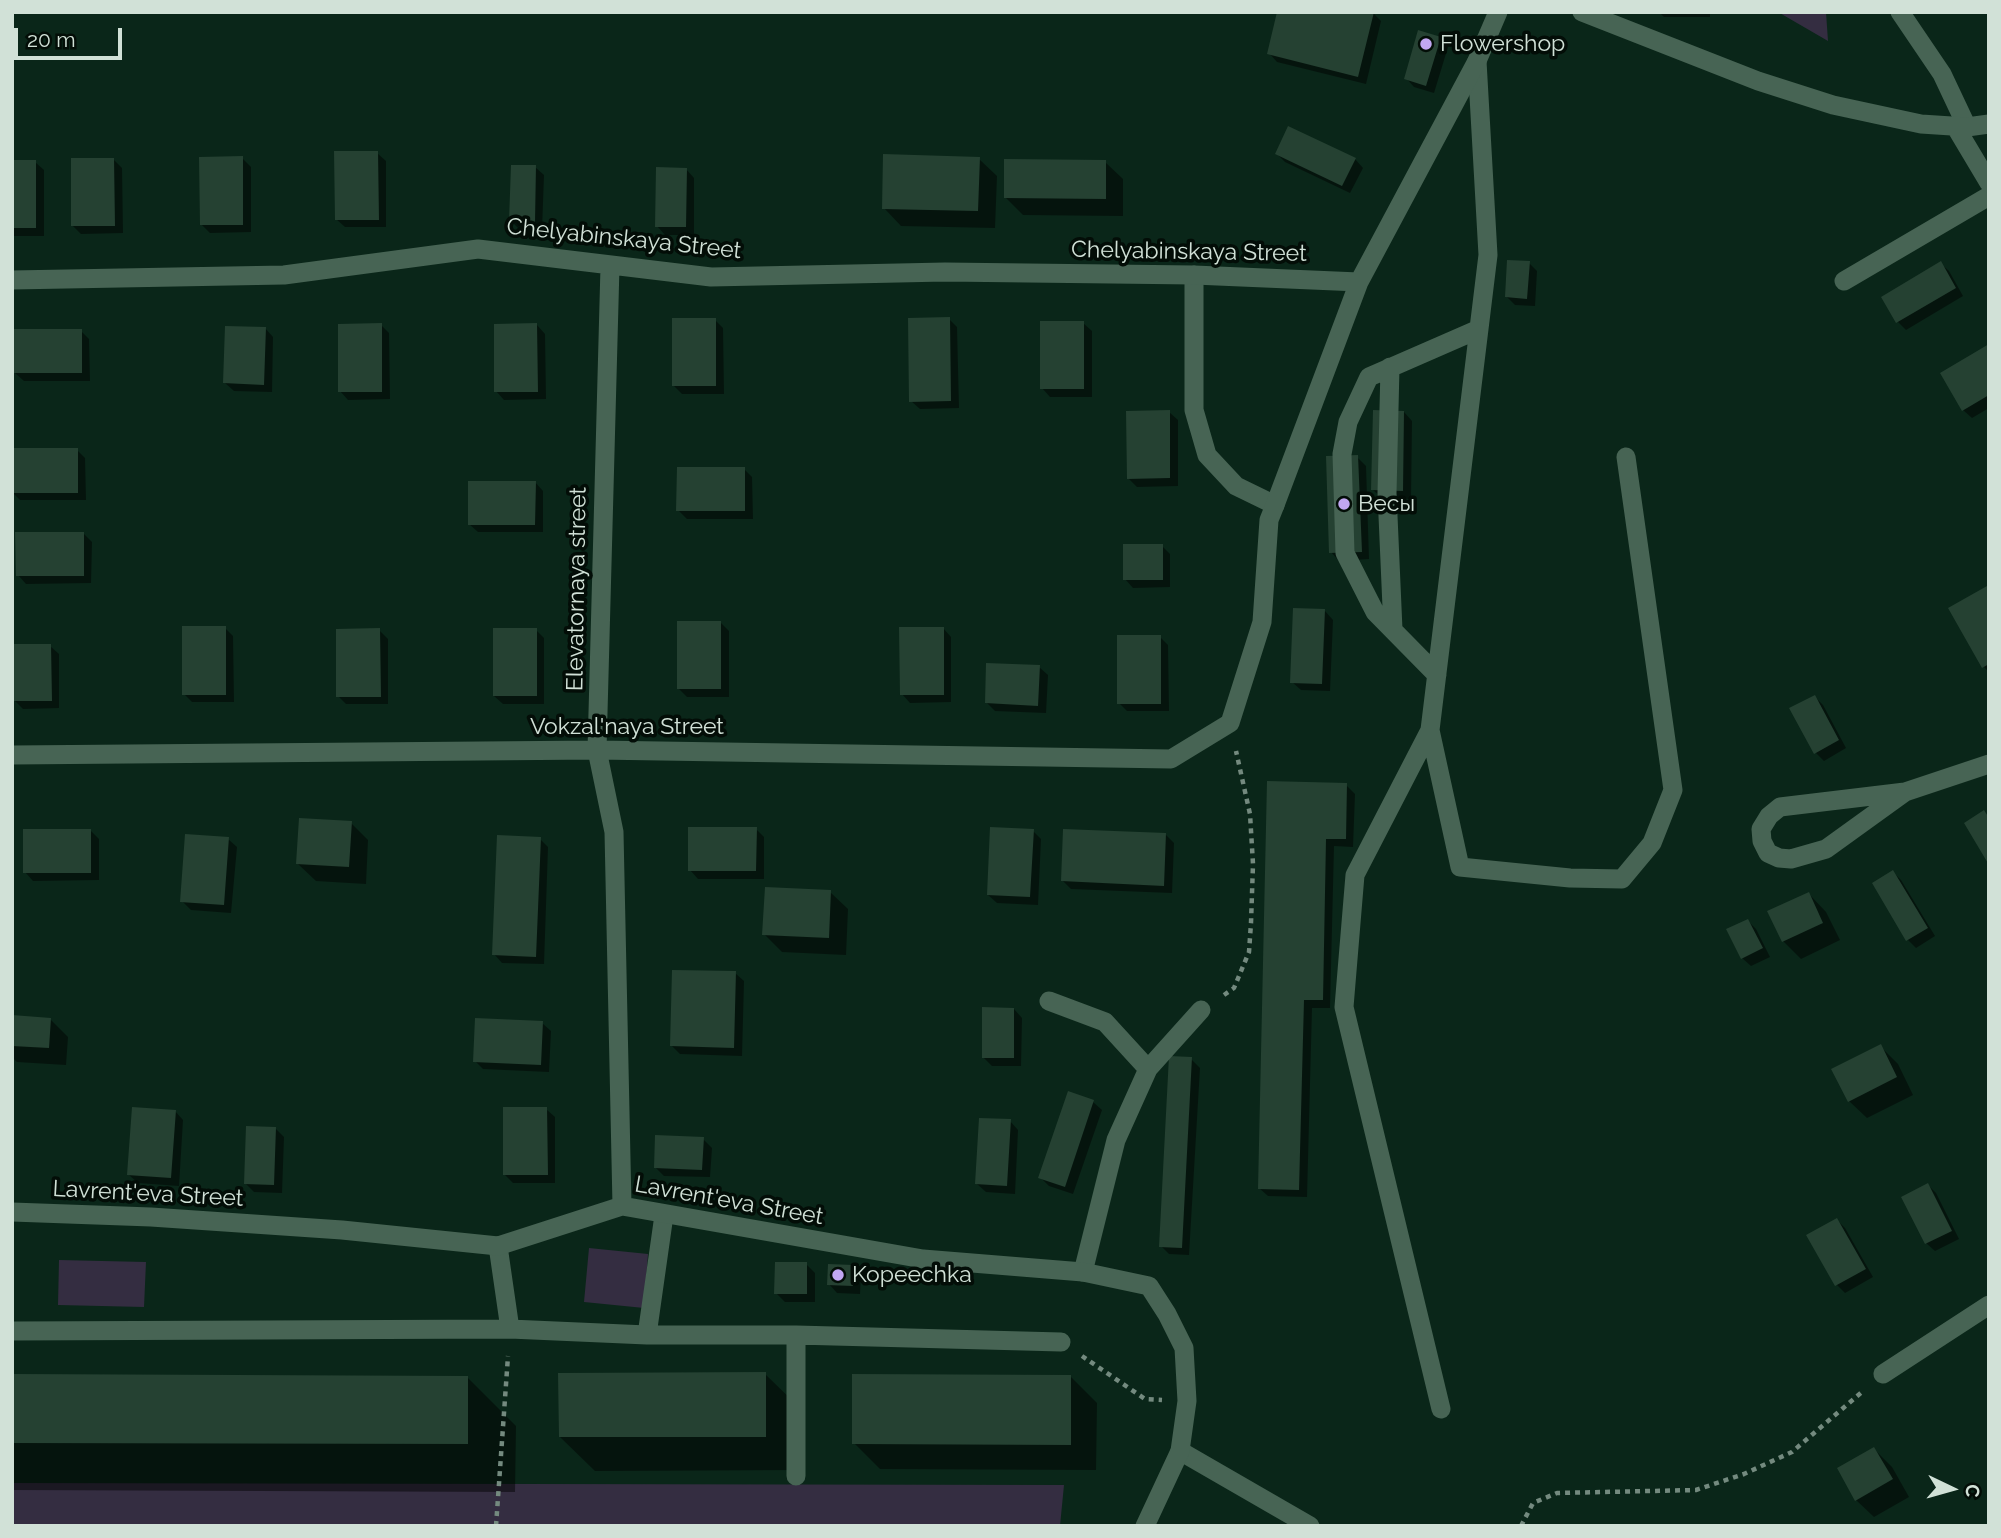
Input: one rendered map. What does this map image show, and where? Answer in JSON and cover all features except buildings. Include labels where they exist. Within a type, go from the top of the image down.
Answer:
[{"type":"street","points":[[1230,723],[1262,622],[1269,520],[1359,282],[1477,61],[1498,12]]},
{"type":"street","points":[[1582,12],[1758,81],[1833,105],[1921,124],[1961,127],[1989,124]]},
{"type":"street","points":[[1900,12],[1942,74],[1961,127],[1989,183]]},
{"type":"street","points":[[1477,61],[1488,255],[1430,730],[1460,867],[1570,878],[1622,879],[1652,843],[1673,790],[1626,457]]},
{"type":"street","points":[[1844,281],[1989,196]]},
{"type":"street","name":"Chelyabinskaya Street","points":[[12,280],[284,275],[478,248],[711,278],[945,272],[1194,275],[1359,282]]},
{"type":"street","name":"Elevatornaya street","points":[[610,266],[597,750],[614,832],[622,1206]]},
{"type":"street","points":[[1194,275],[1194,410],[1207,455],[1236,486],[1275,505]]},
{"type":"street","points":[[1437,675],[1375,612],[1345,553],[1342,454],[1348,422],[1369,377],[1479,329]]},
{"type":"street","points":[[1390,368],[1387,494],[1392,630]]},
{"type":"street","name":"Vokzal'naya Street","points":[[12,755],[597,750],[1171,759],[1230,723]]},
{"type":"street","points":[[1430,730],[1355,875],[1344,1007],[1441,1409]]},
{"type":"street","points":[[1905,792],[1826,849],[1791,859],[1779,858],[1768,853],[1762,841],[1761,829],[1769,816],[1780,807],[1905,792],[1989,764]]},
{"type":"street","points":[[1049,1001],[1105,1022],[1148,1069]]},
{"type":"street","points":[[1083,1272],[1116,1140],[1148,1069],[1201,1010]]},
{"type":"street","name":"Lavrent'eva Street","points":[[12,1212],[151,1217],[342,1230],[498,1246],[622,1206],[923,1259],[1083,1272],[1149,1286],[1184,1348],[1187,1401]]},
{"type":"street","points":[[647,1335],[664,1215]]},
{"type":"street","points":[[498,1246],[510,1329]]},
{"type":"street","points":[[1883,1374],[1989,1305]]},
{"type":"street","points":[[12,1331],[510,1329],[647,1335],[796,1335],[1061,1342]]},
{"type":"street","points":[[796,1335],[796,1476]]},
{"type":"street","points":[[1145,1526],[1180,1451],[1187,1401]]},
{"type":"street","points":[[1180,1451],[1310,1526]]},
{"type":"path","points":[[1201,1010],[1234,988],[1249,952],[1253,864],[1250,814],[1230,723]]},
{"type":"path","points":[[496,1526],[510,1329]]},
{"type":"path","points":[[1061,1342],[1145,1399],[1187,1401]]},
{"type":"path","points":[[1521,1526],[1534,1503],[1557,1493],[1696,1490],[1744,1474],[1791,1452],[1883,1374]]},
{"type":"shaded area","points":[[1778,12],[1826,12],[1828,41]]},
{"type":"shaded area","points":[[589,1248],[648,1254],[644,1308],[584,1302]]},
{"type":"shaded area","points":[[59,1260],[146,1262],[144,1307],[58,1305]]},
{"type":"shaded area","points":[[12,1483],[1064,1485],[1060,1526],[12,1526]]},
{"type":"place","name":"Flowershop","points":[[1426,44]]},
{"type":"place","name":"Весы","points":[[1344,504]]},
{"type":"place","name":"Kopeechka","points":[[838,1275]]}]
